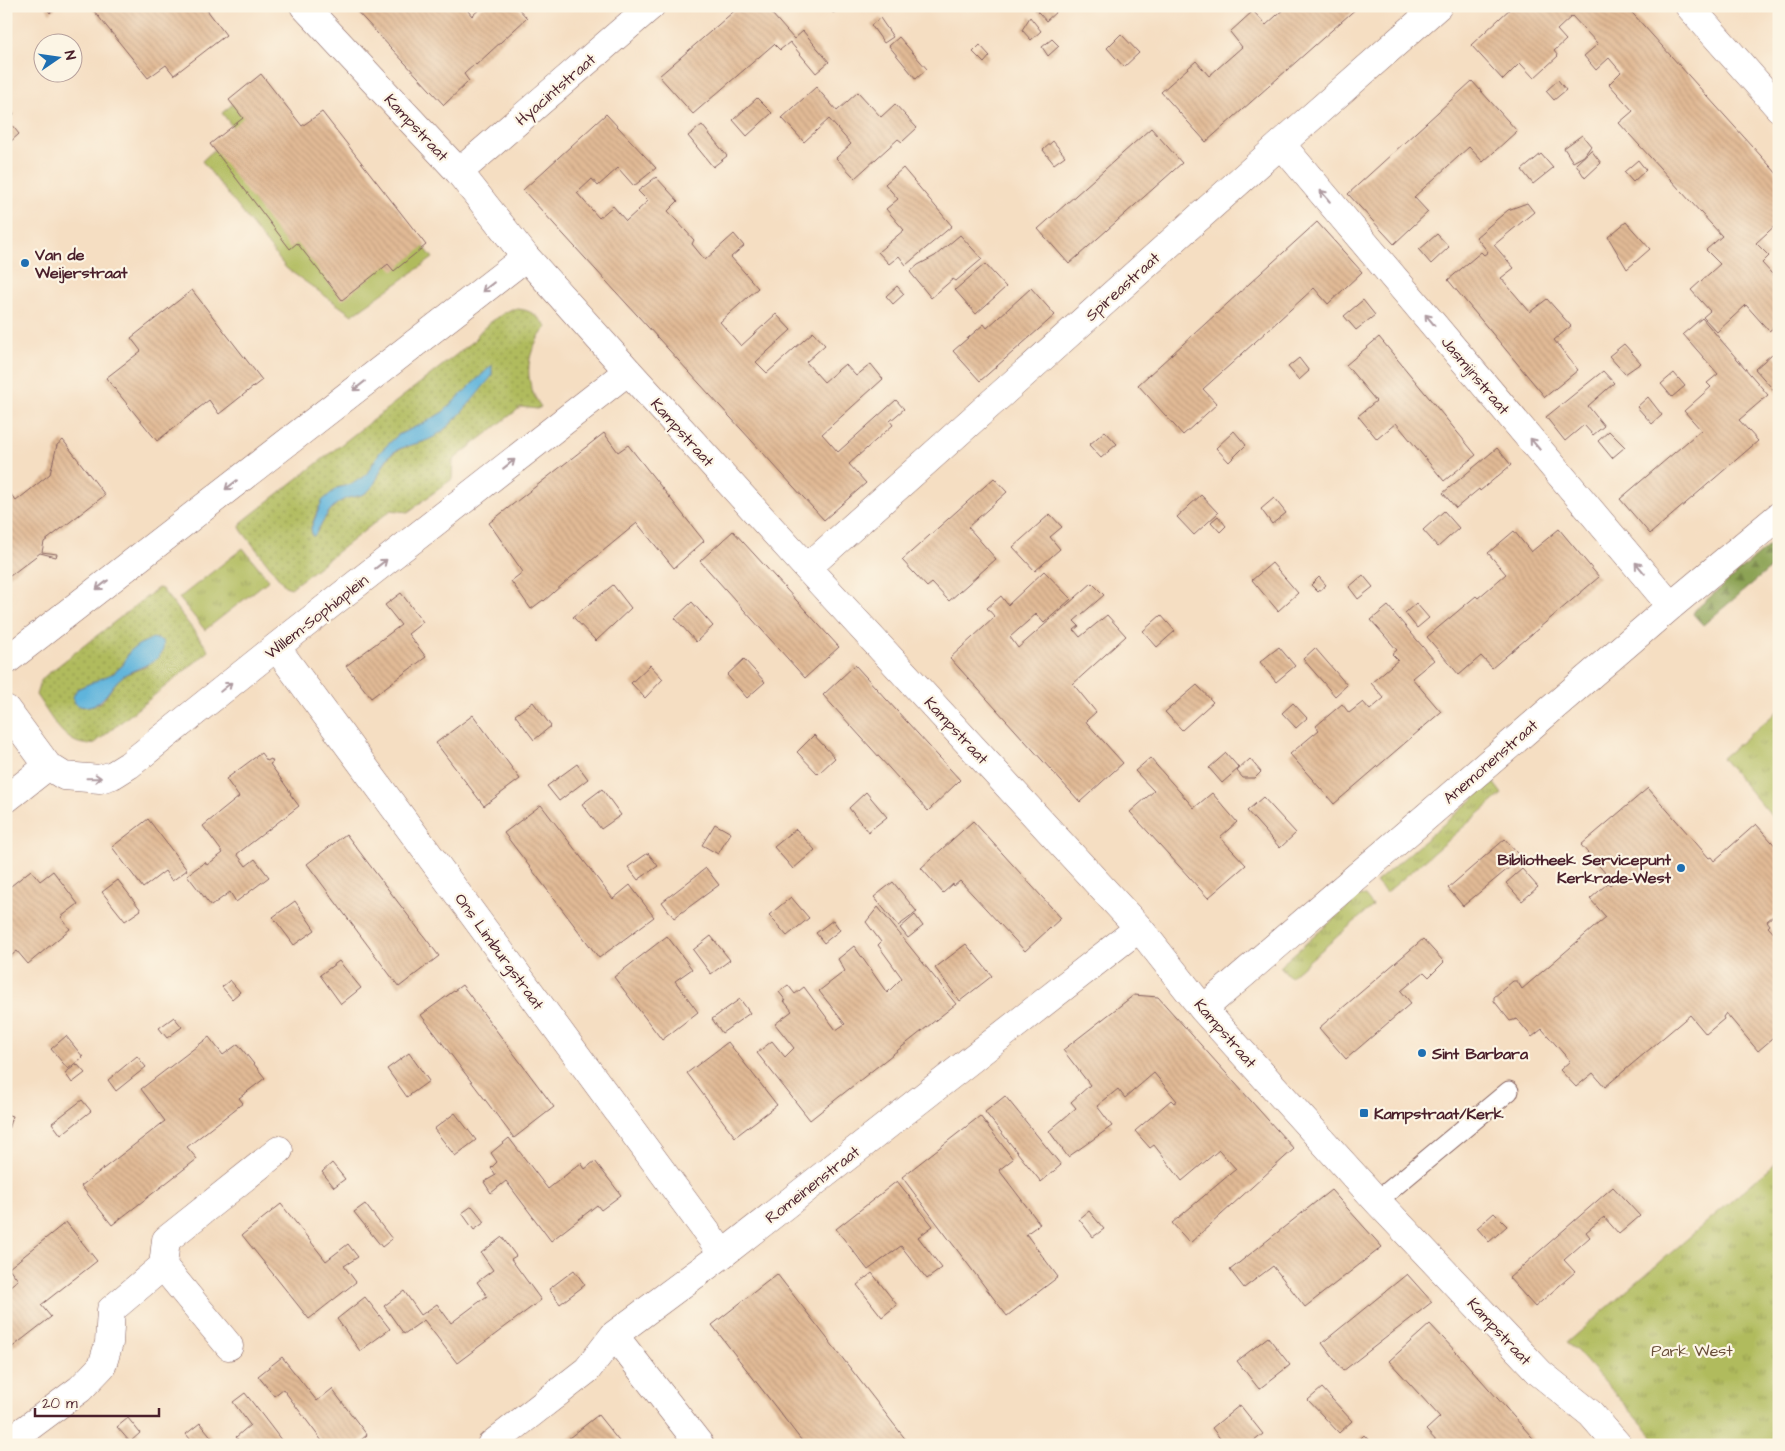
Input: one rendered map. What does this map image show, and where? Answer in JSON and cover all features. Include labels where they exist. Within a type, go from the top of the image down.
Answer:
[{"type":"street","name":"Kampstraat","points":[[304,6],[459,172],[526,257],[628,371],[807,568],[1140,928],[1203,1009],[1377,1201],[1540,1373],[1591,1414],[1618,1445]]},
{"type":"street","name":"Hyacintstraat","points":[[459,172],[652,6]]},
{"type":"street","name":"Spireastraat","points":[[807,568],[1438,6]]},
{"type":"street","points":[[1690,6],[1779,108]]},
{"type":"street","name":"Jasmijnstraat","points":[[1281,144],[1671,606]]},
{"type":"street","points":[[6,661],[526,257]]},
{"type":"street","name":"Willem-Sophiaplein","points":[[6,709],[48,766],[64,776],[100,778],[113,775],[129,765],[276,647],[628,371]]},
{"type":"street","name":"Anemonenstraat","points":[[1203,1009],[1671,606],[1779,516]]},
{"type":"street","name":"Ons Limburgstraat","points":[[276,647],[723,1254]]},
{"type":"street","points":[[6,799],[48,766]]},
{"type":"street","name":"Romeinenstraat","points":[[491,1445],[587,1370],[614,1335],[723,1254],[1140,928]]},
{"type":"street","points":[[6,1444],[80,1389],[102,1366],[109,1343],[111,1310],[163,1266],[166,1240],[279,1150]]},
{"type":"street","points":[[163,1266],[229,1346]]},
{"type":"street","points":[[614,1335],[700,1445]]},
{"type":"lane","points":[[1377,1201],[1510,1091]]},
{"type":"green space","points":[[259,82],[302,137],[324,124],[433,258],[352,315],[286,268],[202,161],[235,130],[222,113]]},
{"type":"green space","points":[[512,309],[528,311],[540,319],[547,327],[535,345],[529,366],[531,387],[541,407],[537,409],[521,407],[453,460],[452,479],[408,512],[391,510],[291,588],[285,586],[242,531],[240,527],[242,522],[475,340],[480,331],[496,318]],"holes":[[[492,366],[466,406],[450,424],[431,438],[392,454],[367,492],[343,499],[333,507],[316,533],[311,528],[317,511],[337,488],[352,484],[366,475],[380,452],[398,435],[443,412]]]},
{"type":"green space","points":[[1779,537],[1779,561],[1703,625],[1693,614],[1695,610]]},
{"type":"green space","points":[[243,548],[269,580],[205,630],[179,598]]},
{"type":"green space","points":[[158,588],[162,589],[207,648],[208,652],[95,743],[85,744],[76,742],[67,737],[53,720],[36,695],[40,682],[45,676]],"holes":[[[129,652],[147,666],[121,677],[98,704],[82,707],[77,689],[115,672],[126,660]]]},
{"type":"green space","points":[[1779,710],[1779,825],[1722,758]]},
{"type":"green space","points":[[1493,782],[1502,794],[1386,893],[1376,882]]},
{"type":"green space","points":[[1361,895],[1365,896],[1373,906],[1290,977],[1280,966]]},
{"type":"green space","name":"Park West","points":[[1779,1160],[1779,1445],[1661,1445],[1577,1351],[1566,1343]]},
{"type":"water","points":[[492,365],[492,376],[450,424],[434,437],[401,448],[391,454],[371,488],[364,494],[345,499],[334,506],[326,515],[314,536],[312,536],[311,528],[322,501],[337,488],[352,484],[366,475],[380,452],[398,435],[443,412]]},
{"type":"water","points":[[153,638],[163,641],[161,654],[156,659],[123,676],[114,684],[104,698],[95,704],[83,707],[75,703],[73,697],[77,689],[114,673],[123,665],[129,652],[138,645]]},
{"type":"building","points":[[45,6],[58,6],[50,13]]},
{"type":"building","points":[[90,6],[204,6],[226,35],[174,75],[166,65],[148,78]]},
{"type":"building","points":[[352,6],[464,6],[472,16],[483,6],[516,6],[527,18],[464,74],[469,81],[444,105]]},
{"type":"building","points":[[740,6],[765,6],[794,39],[803,31],[829,62],[816,73],[790,42],[780,50],[774,44],[693,114],[659,76]]},
{"type":"building","points":[[828,6],[842,6],[833,13]]},
{"type":"building","points":[[1033,6],[1053,6],[1057,11],[1046,21]]},
{"type":"building","points":[[1287,6],[1359,6],[1206,142],[1161,92],[1196,61],[1209,76],[1242,47],[1230,32],[1253,11],[1266,25]]},
{"type":"building","points":[[1513,6],[1626,6],[1779,176],[1779,222],[1756,243],[1769,256],[1762,263],[1773,275],[1779,270],[1779,334],[1773,328],[1769,331],[1746,305],[1717,332],[1703,317],[1710,311],[1691,290],[1720,264],[1706,250],[1722,236],[1619,123],[1633,111],[1609,84],[1621,72],[1609,58],[1596,70],[1584,56],[1598,44],[1572,16],[1557,30],[1566,40],[1554,51],[1558,56],[1534,78],[1520,63],[1503,80],[1471,45]]},
{"type":"building","points":[[1030,17],[1041,31],[1031,40],[1022,30]]},
{"type":"building","points":[[880,18],[893,37],[884,43],[871,25]]},
{"type":"building","points":[[1121,34],[1139,53],[1124,67],[1107,48]]},
{"type":"building","points":[[899,37],[927,69],[916,79],[889,46]]},
{"type":"building","points":[[1052,39],[1059,46],[1048,56],[1042,47]]},
{"type":"building","points":[[980,45],[990,56],[984,63],[973,52]]},
{"type":"building","points":[[261,74],[302,126],[322,112],[426,245],[394,271],[388,264],[342,300],[297,243],[290,249],[210,144],[243,118],[229,100]]},
{"type":"building","points":[[1558,80],[1566,90],[1554,100],[1546,91]]},
{"type":"building","points":[[1472,81],[1517,131],[1483,162],[1469,147],[1414,197],[1428,212],[1394,244],[1348,194]]},
{"type":"building","points":[[816,87],[837,111],[858,92],[881,117],[895,104],[917,128],[902,142],[898,139],[855,178],[836,158],[851,144],[829,119],[804,142],[782,118]]},
{"type":"building","points":[[757,98],[772,113],[747,136],[733,120]]},
{"type":"building","points":[[8,106],[14,114],[7,119],[19,134],[9,143],[6,139],[6,108]]},
{"type":"building","points":[[606,114],[656,168],[634,186],[618,168],[598,186],[592,179],[577,193],[599,218],[613,206],[626,221],[648,201],[638,191],[656,177],[678,201],[668,211],[694,240],[692,244],[705,260],[734,234],[744,246],[731,257],[758,288],[720,322],[741,346],[776,314],[791,330],[756,362],[767,373],[813,332],[825,345],[806,362],[824,382],[845,364],[856,376],[871,364],[883,379],[822,434],[838,452],[896,400],[904,409],[890,421],[893,425],[849,464],[866,483],[824,520],[523,190]]},
{"type":"building","points":[[702,125],[727,156],[713,167],[688,136]]},
{"type":"building","points":[[1151,128],[1182,163],[1069,264],[1038,229]]},
{"type":"building","points":[[1582,135],[1591,146],[1584,156],[1573,162],[1564,148]]},
{"type":"building","points":[[1053,141],[1065,156],[1054,164],[1043,150]]},
{"type":"building","points":[[1591,150],[1601,163],[1585,178],[1576,164]]},
{"type":"building","points":[[1541,154],[1553,168],[1533,184],[1522,170]]},
{"type":"building","points":[[1638,160],[1646,170],[1633,182],[1624,172]]},
{"type":"building","points":[[903,168],[952,226],[906,265],[899,256],[889,264],[878,252],[904,230],[886,209],[898,199],[885,184]]},
{"type":"building","points":[[1527,203],[1534,212],[1494,245],[1514,268],[1501,278],[1530,312],[1547,299],[1571,326],[1554,340],[1578,370],[1545,397],[1448,280],[1481,252],[1484,255],[1488,252],[1476,237],[1508,210]]},
{"type":"building","points":[[1317,222],[1362,272],[1328,304],[1314,288],[1203,389],[1217,404],[1183,435],[1138,385]]},
{"type":"building","points":[[1626,222],[1650,249],[1627,269],[1608,237]]},
{"type":"building","points":[[1437,234],[1449,247],[1431,264],[1419,250]]},
{"type":"building","points":[[960,235],[982,259],[956,281],[953,279],[931,298],[910,272],[918,265],[935,256]]},
{"type":"building","points":[[985,264],[1006,287],[976,314],[955,290]]},
{"type":"building","points":[[897,286],[904,294],[893,304],[886,296]]},
{"type":"building","points":[[1031,288],[1055,315],[980,381],[953,351],[984,324],[987,328]]},
{"type":"building","points":[[192,290],[262,380],[219,414],[209,400],[157,441],[106,378],[141,351],[131,338]]},
{"type":"building","points":[[1363,300],[1375,315],[1356,330],[1344,316]]},
{"type":"building","points":[[1702,318],[1768,395],[1739,420],[1758,441],[1650,534],[1620,499],[1701,430],[1684,411],[1711,387],[1707,383],[1718,374],[1683,334]]},
{"type":"building","points":[[1379,337],[1476,455],[1444,481],[1396,423],[1377,439],[1358,416],[1376,401],[1346,365]]},
{"type":"building","points":[[1624,344],[1641,363],[1625,374],[1609,356]]},
{"type":"building","points":[[1772,354],[1779,361],[1779,396],[1755,369]]},
{"type":"building","points":[[1299,358],[1309,371],[1299,380],[1288,367]]},
{"type":"building","points":[[1603,371],[1614,383],[1588,406],[1604,426],[1593,435],[1584,425],[1565,441],[1546,417]]},
{"type":"building","points":[[1674,373],[1685,386],[1672,397],[1661,384]]},
{"type":"building","points":[[1648,397],[1662,415],[1652,424],[1637,407]]},
{"type":"building","points":[[1105,431],[1117,444],[1101,458],[1089,445]]},
{"type":"building","points":[[1234,431],[1246,445],[1229,462],[1216,448]]},
{"type":"building","points":[[1609,431],[1625,447],[1612,458],[1598,441]]},
{"type":"building","points":[[604,433],[618,452],[628,445],[704,541],[674,568],[637,523],[544,601],[531,609],[511,581],[523,572],[489,523]]},
{"type":"building","points":[[63,440],[105,495],[44,542],[42,552],[57,554],[56,557],[40,553],[6,579],[6,488],[16,501],[50,474],[57,445]]},
{"type":"building","points":[[1497,448],[1511,465],[1456,508],[1443,493]]},
{"type":"building","points":[[994,478],[1007,492],[968,527],[996,559],[949,601],[932,583],[927,587],[902,560]]},
{"type":"building","points":[[1201,495],[1218,513],[1194,535],[1177,517]]},
{"type":"building","points":[[1274,498],[1286,513],[1272,524],[1261,509]]},
{"type":"building","points":[[1444,511],[1459,528],[1438,547],[1423,530]]},
{"type":"building","points":[[1050,514],[1062,527],[1050,537],[1060,549],[1035,571],[1013,547]]},
{"type":"building","points":[[1218,516],[1226,526],[1220,532],[1211,522]]},
{"type":"building","points":[[1559,529],[1599,577],[1492,668],[1481,656],[1459,675],[1427,637],[1476,596],[1478,598],[1506,574],[1488,553],[1514,531],[1531,552]]},
{"type":"building","points":[[733,531],[839,647],[805,678],[700,561]]},
{"type":"building","points":[[1272,563],[1298,593],[1278,611],[1252,580]]},
{"type":"building","points":[[1044,571],[1071,599],[1044,623],[1036,614],[1010,637],[1018,648],[1092,583],[1104,595],[1074,621],[1079,626],[1074,630],[1080,637],[1107,615],[1126,636],[1073,684],[1096,712],[1086,721],[1087,723],[1123,763],[1080,802],[950,658],[995,617],[987,608],[1001,596],[1008,605]]},
{"type":"building","points":[[1363,575],[1373,587],[1358,599],[1349,587]]},
{"type":"building","points":[[1319,577],[1326,585],[1318,592],[1311,585]]},
{"type":"building","points":[[613,585],[631,608],[596,641],[573,617]]},
{"type":"building","points":[[401,593],[423,622],[408,634],[426,657],[371,698],[346,666],[401,625],[385,605]]},
{"type":"building","points":[[692,602],[713,626],[696,642],[675,618]]},
{"type":"building","points":[[1416,603],[1429,618],[1417,628],[1405,613]]},
{"type":"building","points":[[1388,606],[1434,660],[1412,678],[1441,712],[1334,804],[1290,754],[1319,730],[1316,726],[1342,704],[1349,713],[1363,702],[1370,710],[1384,698],[1371,683],[1398,660],[1392,654],[1397,650],[1371,620]]},
{"type":"building","points":[[1161,615],[1175,631],[1157,647],[1143,631]]},
{"type":"building","points":[[1279,647],[1295,666],[1276,682],[1260,662]]},
{"type":"building","points":[[1315,648],[1347,685],[1335,696],[1303,659]]},
{"type":"building","points":[[744,659],[765,682],[747,698],[727,675]]},
{"type":"building","points":[[650,665],[663,679],[645,698],[631,683]]},
{"type":"building","points":[[855,665],[960,780],[928,811],[823,695]]},
{"type":"building","points":[[1197,685],[1213,702],[1182,730],[1165,712]]},
{"type":"building","points":[[533,702],[551,726],[534,740],[515,715]]},
{"type":"building","points":[[1293,703],[1307,718],[1296,728],[1282,713]]},
{"type":"building","points":[[473,715],[520,779],[484,806],[436,743]]},
{"type":"building","points":[[814,735],[835,758],[818,774],[797,752]]},
{"type":"building","points":[[261,753],[267,761],[271,759],[273,762],[270,764],[299,806],[237,854],[246,866],[255,859],[269,877],[236,902],[230,892],[211,906],[187,875],[205,862],[207,865],[223,853],[203,826],[239,797],[226,779]]},
{"type":"building","points":[[1226,753],[1239,768],[1222,783],[1209,768]]},
{"type":"building","points":[[1150,758],[1194,808],[1212,793],[1237,822],[1220,837],[1246,865],[1208,898],[1130,812],[1154,791],[1135,771]]},
{"type":"building","points":[[1250,759],[1261,772],[1255,778],[1243,778],[1237,771]]},
{"type":"building","points":[[577,764],[588,779],[559,801],[547,786]]},
{"type":"building","points":[[1648,788],[1709,858],[1711,857],[1714,861],[1756,824],[1779,850],[1779,911],[1767,921],[1770,925],[1768,927],[1779,939],[1779,1033],[1758,1051],[1726,1013],[1723,1017],[1724,1019],[1706,1034],[1690,1015],[1605,1087],[1593,1073],[1576,1087],[1560,1070],[1570,1061],[1542,1029],[1532,1037],[1517,1019],[1510,1021],[1494,1001],[1494,997],[1513,981],[1517,981],[1522,989],[1606,917],[1590,899],[1608,883],[1610,885],[1613,882],[1581,845]]},
{"type":"building","points":[[602,789],[621,815],[601,829],[582,804]]},
{"type":"building","points":[[866,792],[887,817],[868,832],[849,808]]},
{"type":"building","points":[[1263,797],[1296,833],[1280,848],[1247,811]]},
{"type":"building","points":[[541,805],[613,899],[630,885],[654,917],[599,958],[504,833]]},
{"type":"building","points":[[148,819],[187,870],[172,881],[165,871],[143,888],[112,847]]},
{"type":"building","points":[[973,821],[1061,918],[1025,951],[960,881],[954,886],[953,884],[943,893],[921,868]]},
{"type":"building","points":[[715,824],[731,833],[718,854],[702,845]]},
{"type":"building","points":[[796,829],[815,850],[793,869],[774,847]]},
{"type":"building","points":[[346,834],[439,956],[399,987],[307,864]]},
{"type":"building","points":[[1505,839],[1521,858],[1463,906],[1448,888]]},
{"type":"building","points":[[648,853],[658,866],[638,880],[628,867]]},
{"type":"building","points":[[706,868],[719,885],[674,918],[662,902]]},
{"type":"building","points":[[1522,869],[1538,887],[1522,901],[1506,883]]},
{"type":"building","points":[[31,870],[40,881],[53,871],[78,904],[61,917],[70,929],[28,964],[17,951],[6,960],[6,890]]},
{"type":"building","points":[[118,880],[141,910],[125,921],[102,892]]},
{"type":"building","points":[[893,882],[917,912],[898,926],[874,897]]},
{"type":"building","points":[[791,897],[809,918],[787,936],[769,915]]},
{"type":"building","points":[[295,901],[315,930],[294,945],[273,917]]},
{"type":"building","points":[[878,907],[956,1004],[810,1120],[757,1053],[772,1041],[785,1057],[794,1048],[775,1024],[792,1011],[779,992],[788,985],[795,994],[804,987],[836,1030],[845,1024],[819,991],[845,971],[838,959],[854,946],[887,993],[902,978],[878,945],[881,942],[866,922]]},
{"type":"building","points":[[915,915],[923,926],[908,938],[900,928]]},
{"type":"building","points":[[833,920],[840,930],[824,943],[816,933]]},
{"type":"building","points":[[667,936],[692,969],[675,981],[698,1012],[662,1040],[614,977]]},
{"type":"building","points":[[711,936],[730,960],[711,974],[693,950]]},
{"type":"building","points":[[1423,939],[1444,962],[1429,977],[1424,972],[1401,991],[1411,1003],[1346,1059],[1319,1028]]},
{"type":"building","points":[[966,944],[992,976],[960,1001],[935,968]]},
{"type":"building","points":[[339,961],[361,988],[341,1004],[320,975]]},
{"type":"building","points":[[230,980],[240,992],[232,999],[222,987]]},
{"type":"building","points":[[462,985],[554,1107],[514,1138],[421,1015]]},
{"type":"building","points":[[1134,995],[1158,997],[1294,1149],[1190,1243],[1172,1223],[1236,1169],[1219,1150],[1182,1181],[1154,1145],[1150,1148],[1135,1131],[1171,1100],[1174,1103],[1177,1101],[1154,1073],[1125,1098],[1118,1089],[1097,1106],[1112,1126],[1068,1157],[1049,1131],[1076,1108],[1071,1102],[1090,1085],[1063,1050]]},
{"type":"building","points":[[740,999],[750,1013],[722,1033],[712,1019]]},
{"type":"building","points":[[174,1017],[182,1027],[167,1038],[159,1028]]},
{"type":"building","points":[[66,1036],[83,1057],[68,1069],[51,1049]]},
{"type":"building","points":[[209,1037],[223,1055],[238,1044],[265,1078],[239,1098],[243,1103],[187,1147],[197,1159],[112,1225],[81,1186],[165,1121],[141,1089]]},
{"type":"building","points":[[728,1042],[777,1105],[735,1137],[687,1073]]},
{"type":"building","points":[[409,1053],[429,1081],[407,1097],[387,1069]]},
{"type":"building","points":[[137,1056],[146,1067],[116,1091],[108,1080]]},
{"type":"building","points":[[77,1064],[85,1073],[72,1083],[65,1073]]},
{"type":"building","points":[[1005,1096],[1061,1165],[1041,1182],[985,1112]]},
{"type":"building","points":[[82,1100],[91,1111],[61,1135],[52,1123]]},
{"type":"building","points":[[455,1113],[476,1140],[455,1156],[434,1129]]},
{"type":"building","points":[[6,1114],[12,1116],[7,1133],[6,1133]]},
{"type":"building","points":[[980,1116],[1013,1159],[999,1170],[1040,1224],[1026,1234],[1058,1277],[1007,1316],[902,1177]]},
{"type":"building","points":[[509,1138],[548,1189],[581,1163],[585,1169],[595,1161],[621,1195],[601,1210],[597,1205],[551,1241],[506,1181],[491,1193],[484,1182],[496,1175],[491,1168],[497,1162],[491,1153]]},
{"type":"building","points":[[332,1163],[345,1179],[334,1187],[322,1172]]},
{"type":"building","points":[[897,1181],[933,1226],[918,1237],[942,1268],[927,1279],[901,1246],[868,1270],[836,1229]]},
{"type":"building","points":[[1613,1187],[1640,1216],[1619,1234],[1604,1217],[1586,1232],[1590,1237],[1564,1260],[1575,1272],[1535,1307],[1509,1278]]},
{"type":"building","points":[[1331,1190],[1382,1247],[1305,1307],[1273,1266],[1244,1288],[1230,1270]]},
{"type":"building","points":[[281,1204],[326,1261],[348,1244],[358,1257],[344,1266],[356,1282],[309,1319],[242,1235]]},
{"type":"building","points":[[365,1204],[392,1239],[382,1247],[354,1212]]},
{"type":"building","points":[[472,1206],[485,1222],[474,1230],[462,1213]]},
{"type":"building","points":[[1089,1211],[1104,1229],[1093,1237],[1079,1219]]},
{"type":"building","points":[[1494,1213],[1507,1226],[1489,1242],[1477,1228]]},
{"type":"building","points":[[66,1222],[97,1261],[41,1305],[51,1317],[6,1352],[6,1289],[18,1280],[9,1268]]},
{"type":"building","points":[[502,1237],[516,1256],[511,1259],[541,1300],[457,1363],[424,1320],[404,1334],[384,1306],[404,1291],[421,1315],[437,1304],[451,1323],[487,1296],[477,1282],[493,1270],[481,1253]]},
{"type":"building","points":[[574,1270],[585,1285],[560,1304],[549,1289]]},
{"type":"building","points":[[872,1273],[897,1305],[882,1317],[857,1285]]},
{"type":"building","points":[[777,1274],[910,1445],[805,1445],[712,1325]]},
{"type":"building","points":[[1407,1274],[1432,1302],[1343,1371],[1322,1343]]},
{"type":"building","points":[[365,1297],[390,1329],[360,1351],[337,1319]]},
{"type":"building","points":[[1430,1324],[1539,1445],[1440,1445],[1426,1430],[1440,1417],[1389,1361]]},
{"type":"building","points":[[1268,1337],[1290,1365],[1259,1389],[1237,1361]]},
{"type":"building","points":[[282,1357],[317,1401],[332,1389],[367,1435],[355,1445],[325,1445],[283,1389],[274,1396],[258,1376]]},
{"type":"building","points":[[1322,1388],[1352,1421],[1339,1433],[1308,1400]]},
{"type":"building","points":[[245,1393],[285,1445],[242,1445],[236,1437],[250,1425],[233,1402]]},
{"type":"building","points":[[1240,1405],[1263,1434],[1249,1445],[1225,1445],[1212,1428]]},
{"type":"building","points":[[598,1415],[622,1445],[560,1445],[564,1442]]},
{"type":"building","points":[[128,1418],[140,1433],[130,1442],[117,1427]]},
{"type":"building","points":[[200,1423],[217,1445],[195,1445],[186,1434]]},
{"type":"building","points":[[1364,1435],[1373,1445],[1354,1445]]},
{"type":"place","name":"Van de Weijerstraat","points":[[25,263]]},
{"type":"place","name":"Bibliotheek Servicepunt Kerkrade-West","points":[[1681,868]]},
{"type":"place","name":"Sint Barbara","points":[[1422,1053]]},
{"type":"place","name":"Kampstraat/Kerk","points":[[1364,1113]]}]
